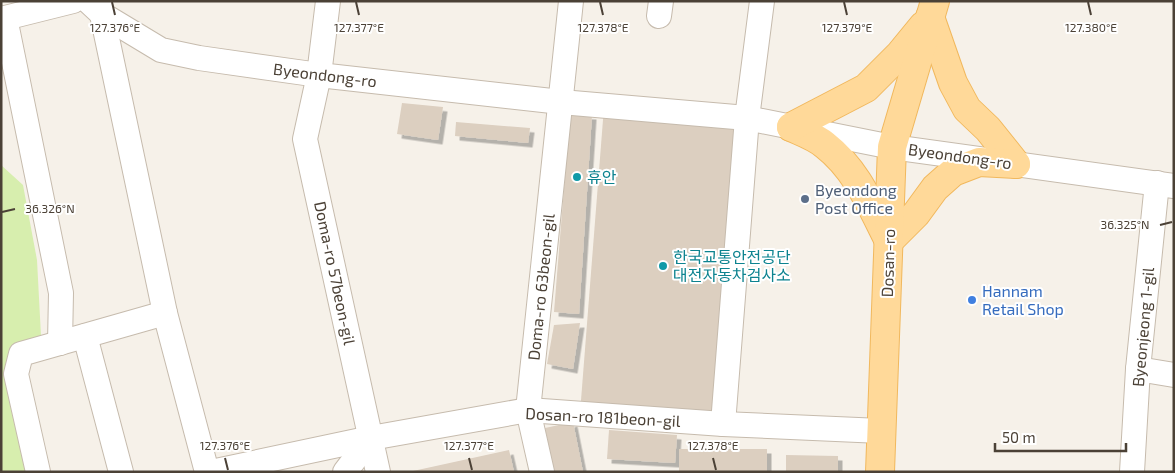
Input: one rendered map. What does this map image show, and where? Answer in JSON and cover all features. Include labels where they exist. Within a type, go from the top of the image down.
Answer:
[{"type":"main road","points":[[791,127],[866,88],[900,54],[932,9]]},
{"type":"main road","points":[[932,9],[953,83],[967,109],[988,129],[1016,164]]},
{"type":"main road","name":"Dosan-ro","points":[[880,472],[892,147],[932,9]]},
{"type":"main road","points":[[791,127],[824,144],[843,160],[861,184],[889,241],[916,214],[935,188],[953,172],[979,162],[1016,164]]},
{"type":"street","points":[[60,343],[61,293],[5,18],[74,1]]},
{"type":"street","name":"Doma-ro 57beon-gil","points":[[328,1],[319,75],[306,139],[378,472]]},
{"type":"street","points":[[561,102],[571,1]]},
{"type":"street","points":[[723,424],[747,118],[762,1]]},
{"type":"street","name":"Byeondong-ro","points":[[96,5],[161,50],[198,58],[319,75],[561,102],[747,118],[892,147],[1165,184]]},
{"type":"street","name":"Byeondong-ro","points":[[96,5],[166,313],[206,472]]},
{"type":"street","name":"Doma-ro 63beon-gil","points":[[542,472],[528,410],[561,102]]},
{"type":"street","name":"Byeonjeong 1-gil","points":[[1132,472],[1138,369],[1165,184]]},
{"type":"street","points":[[38,472],[16,374],[21,354],[166,313]]},
{"type":"street","points":[[85,336],[121,472]]},
{"type":"street","points":[[1138,369],[1174,374]]},
{"type":"street","name":"Dosan-ro 181beon-gil","points":[[211,472],[371,438],[528,410],[723,424],[881,431]]},
{"type":"street","points":[[345,472],[371,438]]},
{"type":"green space","points":[[1,165],[23,185],[37,260],[41,336],[12,346],[29,472],[1,472]]},
{"type":"building","points":[[402,103],[443,107],[438,140],[397,134]]},
{"type":"building","name":"한국교통안전공단 대전자동차검사소","points":[[604,107],[747,118],[723,424],[580,413]]},
{"type":"building","points":[[570,114],[592,115],[579,314],[554,312]]},
{"type":"building","points":[[456,122],[530,128],[528,143],[455,136]]},
{"type":"building","points":[[580,323],[573,369],[547,364],[554,325]]},
{"type":"building","points":[[573,422],[583,472],[554,472],[545,428]]},
{"type":"building","points":[[609,430],[677,435],[675,463],[607,459]]},
{"type":"building","points":[[679,449],[767,449],[767,472],[679,472]]},
{"type":"building","points":[[509,450],[514,472],[413,472],[413,471]]},
{"type":"building","points":[[786,455],[838,456],[838,472],[786,472]]},
{"type":"place","name":"휴안","points":[[577,177]]},
{"type":"place","name":"Byeondong Post Office","points":[[805,199]]},
{"type":"place","name":"한국교통안전공단 대전자동차검사소","points":[[663,266]]},
{"type":"place","name":"Hannam Retail Shop","points":[[972,300]]}]
